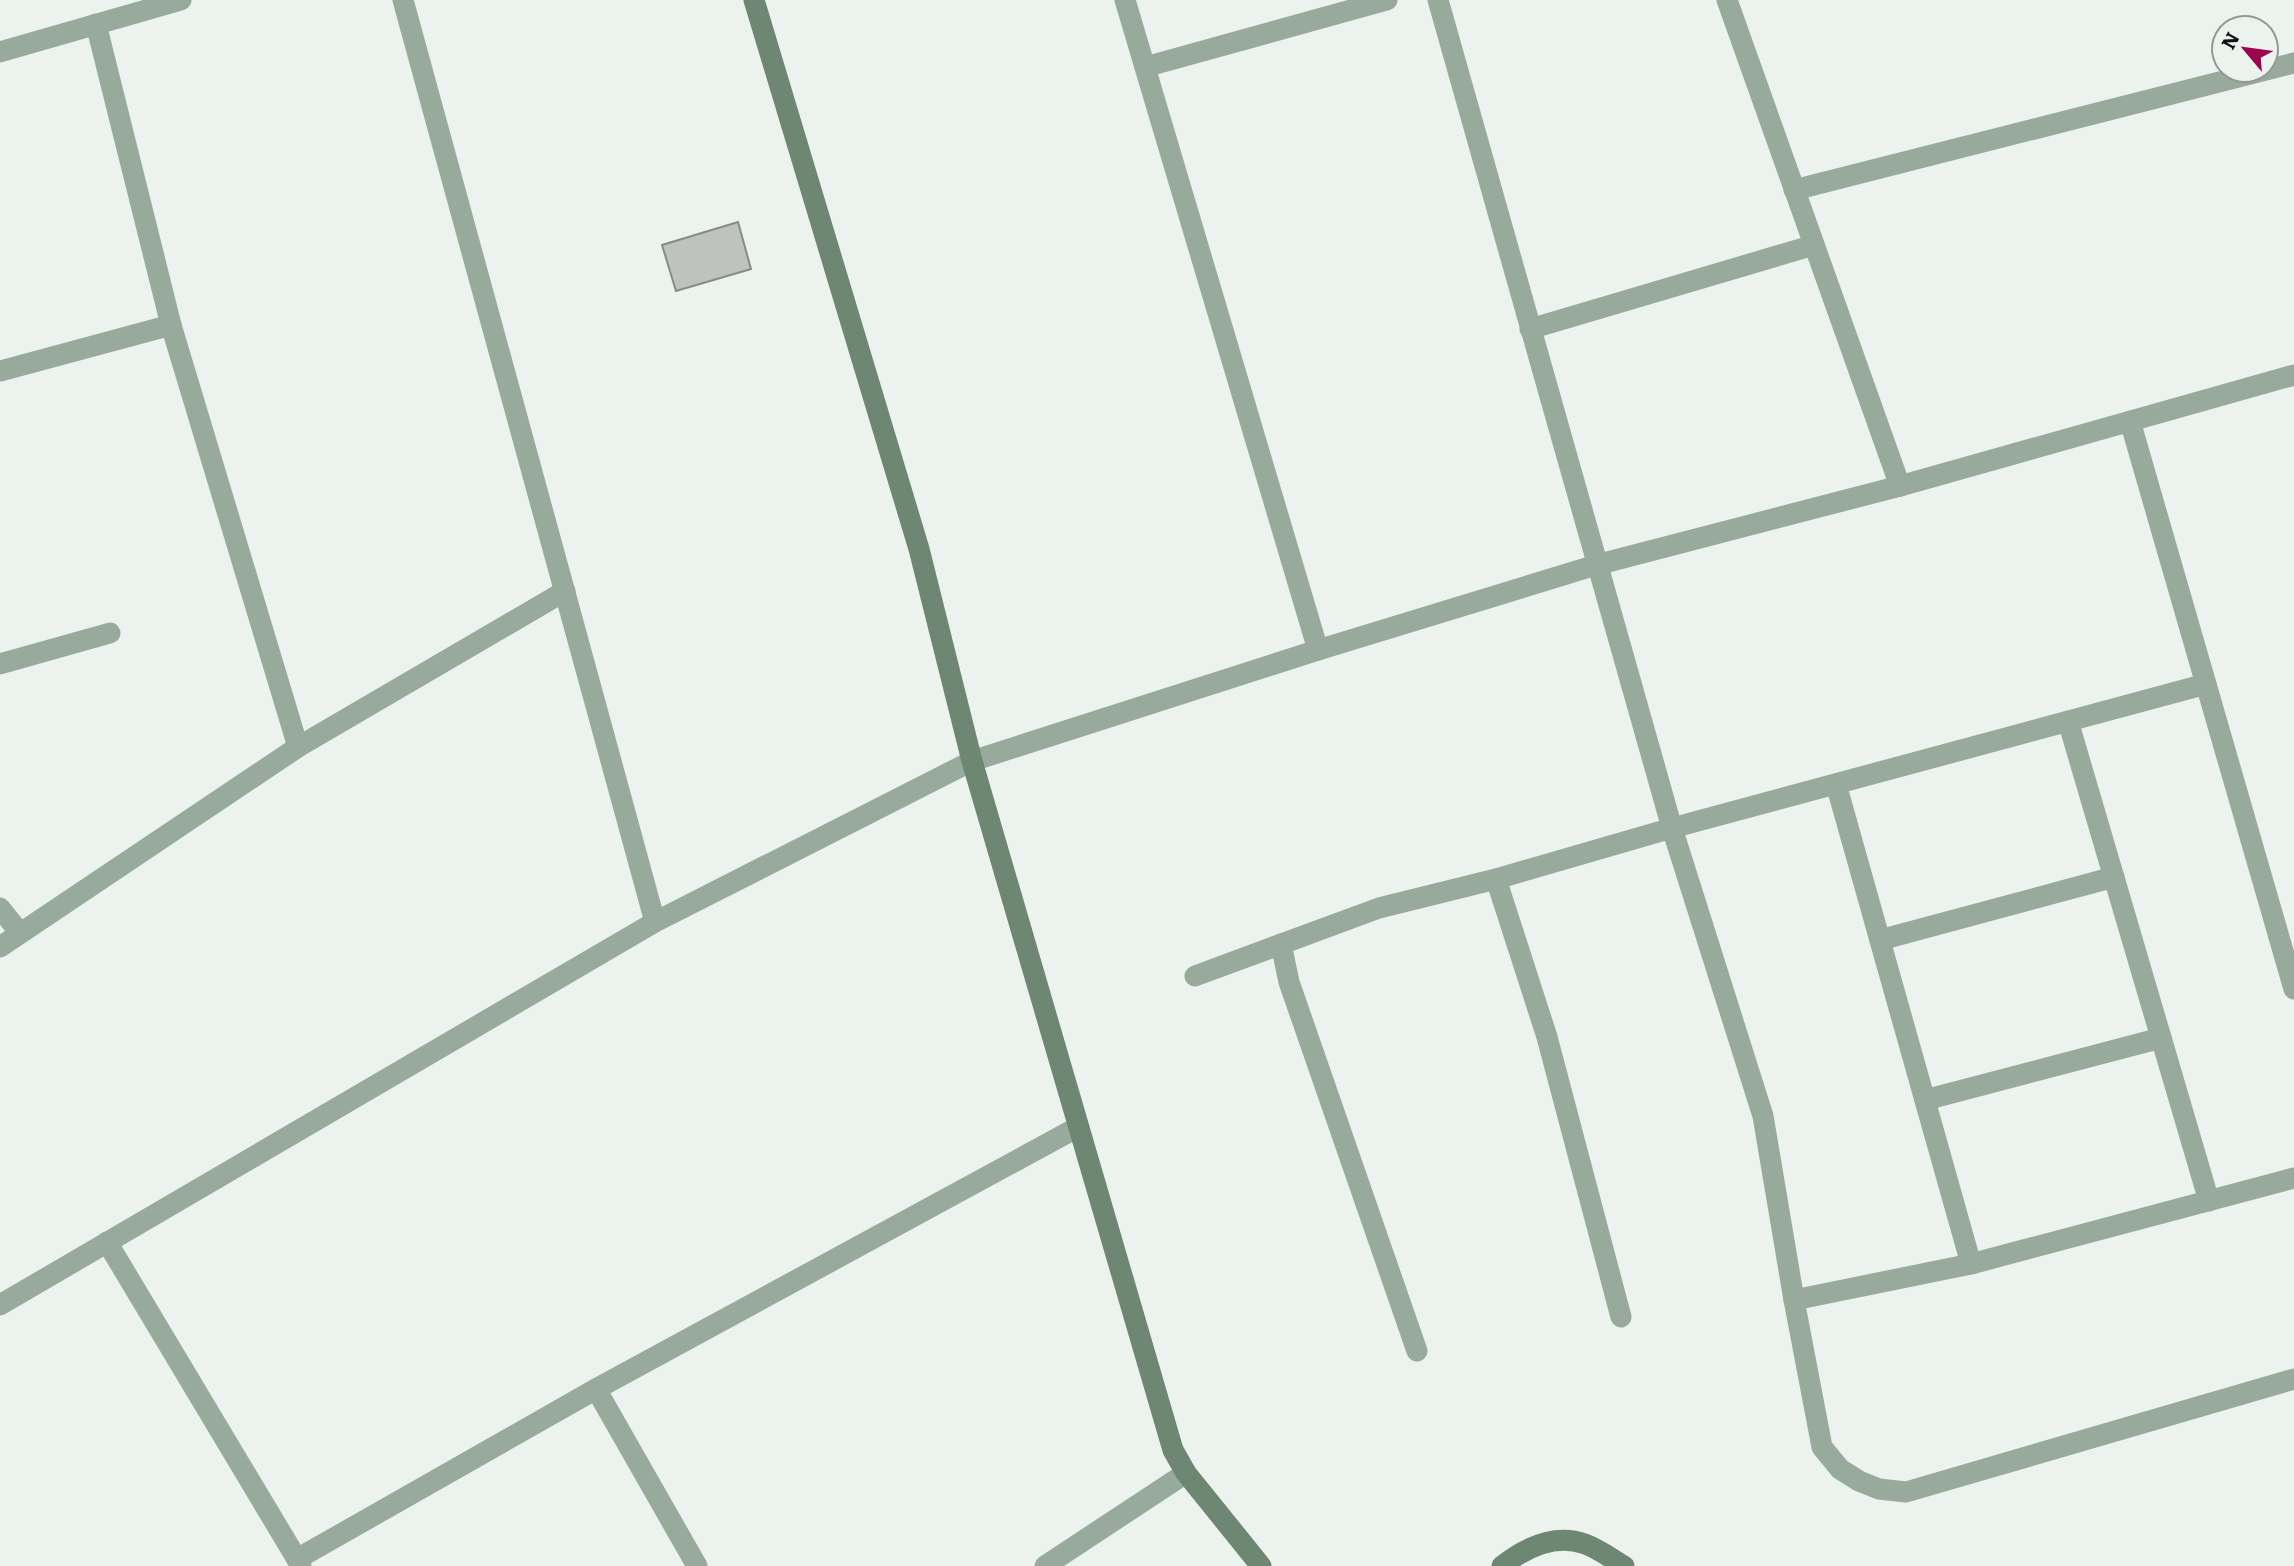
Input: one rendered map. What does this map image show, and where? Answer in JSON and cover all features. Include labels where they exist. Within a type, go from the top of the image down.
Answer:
[{"type":"street","points":[[0,52],[181,0]]},
{"type":"street","points":[[402,0],[655,922]]},
{"type":"street","points":[[754,0],[919,549],[972,761],[1173,1450],[1185,1473],[1261,1566]]},
{"type":"street","points":[[1125,0],[1318,650]]},
{"type":"street","points":[[1145,67],[1387,0]]},
{"type":"street","points":[[1438,0],[1672,828],[1763,1116],[1822,1447],[1840,1469],[1859,1481],[1880,1489],[1906,1492],[2294,1379]]},
{"type":"street","points":[[1727,0],[1900,486]]},
{"type":"street","points":[[96,24],[171,325],[298,747]]},
{"type":"street","points":[[1794,190],[2294,63]]},
{"type":"street","points":[[1530,329],[1814,244]]},
{"type":"street","points":[[0,371],[171,325]]},
{"type":"street","points":[[0,1306],[655,922],[972,761],[1318,650],[1596,565],[1900,486],[2294,375]]},
{"type":"street","points":[[2130,421],[2294,989]]},
{"type":"street","points":[[0,947],[298,747],[565,591]]},
{"type":"street","points":[[0,664],[110,633]]},
{"type":"street","points":[[1195,976],[1379,908],[1496,879],[1672,828],[2206,684]]},
{"type":"street","points":[[2068,721],[2209,1201]]},
{"type":"street","points":[[1836,784],[1971,1264]]},
{"type":"street","points":[[1880,940],[2114,877]]},
{"type":"street","points":[[1496,879],[1547,1037],[1621,1317]]},
{"type":"street","points":[[0,908],[20,933]]},
{"type":"street","points":[[1281,944],[1289,982],[1417,1351]]},
{"type":"street","points":[[1925,1100],[2161,1038]]},
{"type":"street","points":[[107,1242],[300,1563],[596,1389],[1078,1127]]},
{"type":"street","points":[[1794,1300],[1971,1264],[2294,1178]]},
{"type":"street","points":[[596,1389],[697,1566]]},
{"type":"street","points":[[1045,1566],[1185,1473]]},
{"type":"street","points":[[1502,1566],[1526,1549],[1564,1540],[1585,1544],[1624,1566]]},
{"type":"building","points":[[738,222],[751,269],[676,291],[662,245]]}]
